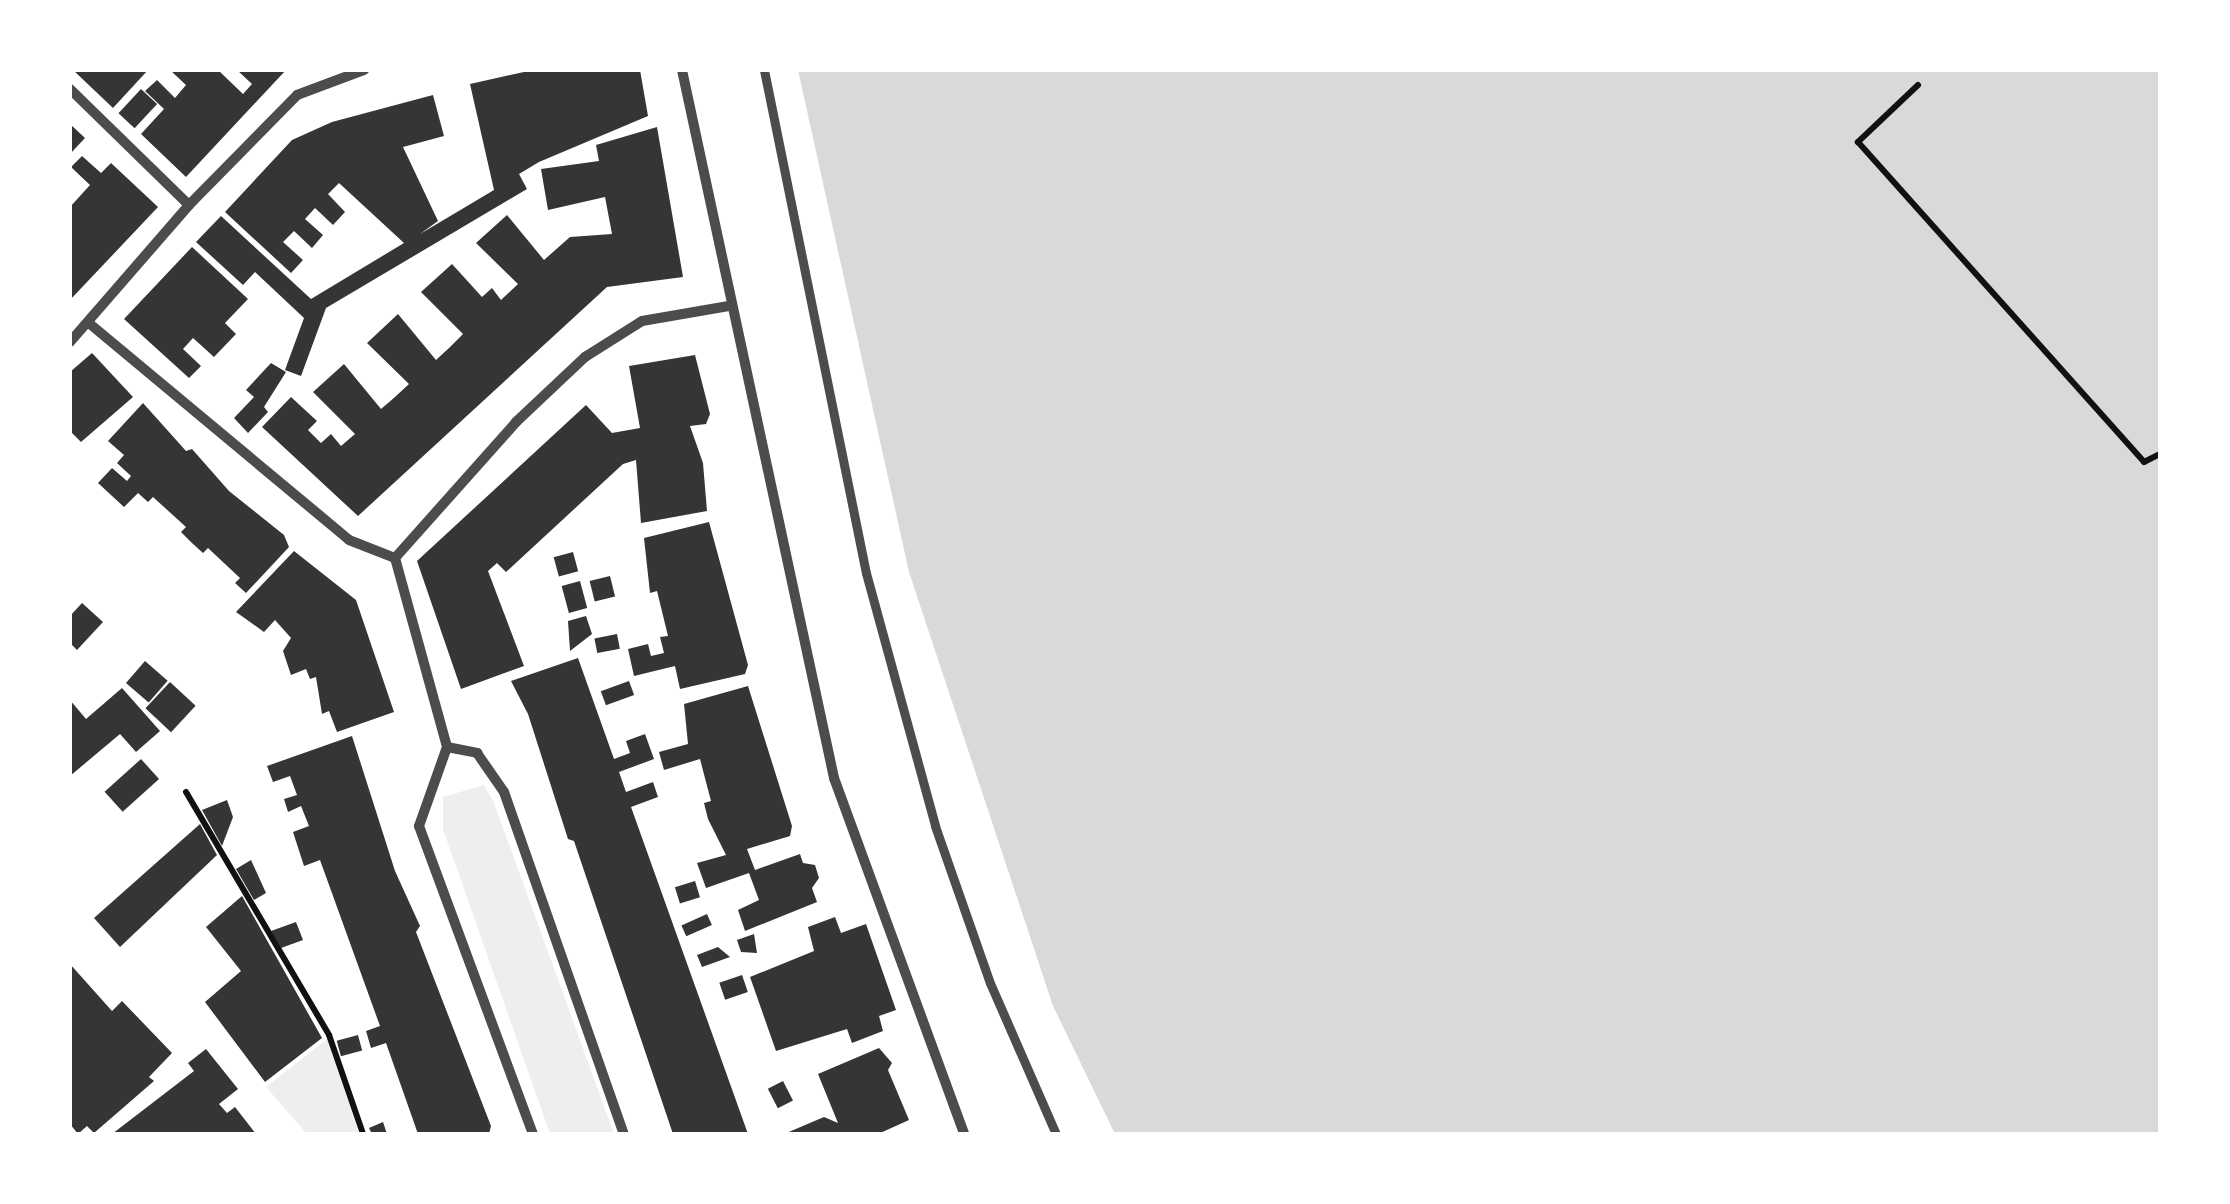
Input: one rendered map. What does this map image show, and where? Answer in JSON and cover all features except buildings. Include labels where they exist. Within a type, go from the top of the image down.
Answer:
[{"type":"street","points":[[70,342],[90,324],[188,205],[297,95],[364,70]]},
{"type":"street","points":[[682,70],[729,306],[834,778],[964,1134]]},
{"type":"street","points":[[764,70],[866,573],[930,808],[990,983],[1056,1134]]},
{"type":"street","points":[[70,89],[188,205]]},
{"type":"street","points":[[395,558],[516,422],[586,357],[642,320],[729,306]]},
{"type":"street","points":[[90,324],[349,540],[395,558]]},
{"type":"street","points":[[395,558],[447,747],[419,826],[533,1134]]},
{"type":"street","points":[[447,747],[477,754],[504,792],[624,1134]]},
{"type":"path","points":[[1918,85],[1858,142],[2144,462],[2160,454]]},
{"type":"path","points":[[186,792],[330,1036],[363,1134]]},
{"type":"shaded area","points":[[798,70],[2160,70],[2160,1134],[1115,1134],[1053,1006],[909,572]]},
{"type":"shaded area","points":[[484,785],[494,803],[614,1134],[550,1134],[443,829],[443,797]]},
{"type":"shaded area","points":[[327,1039],[359,1134],[307,1134],[266,1087]]}]
